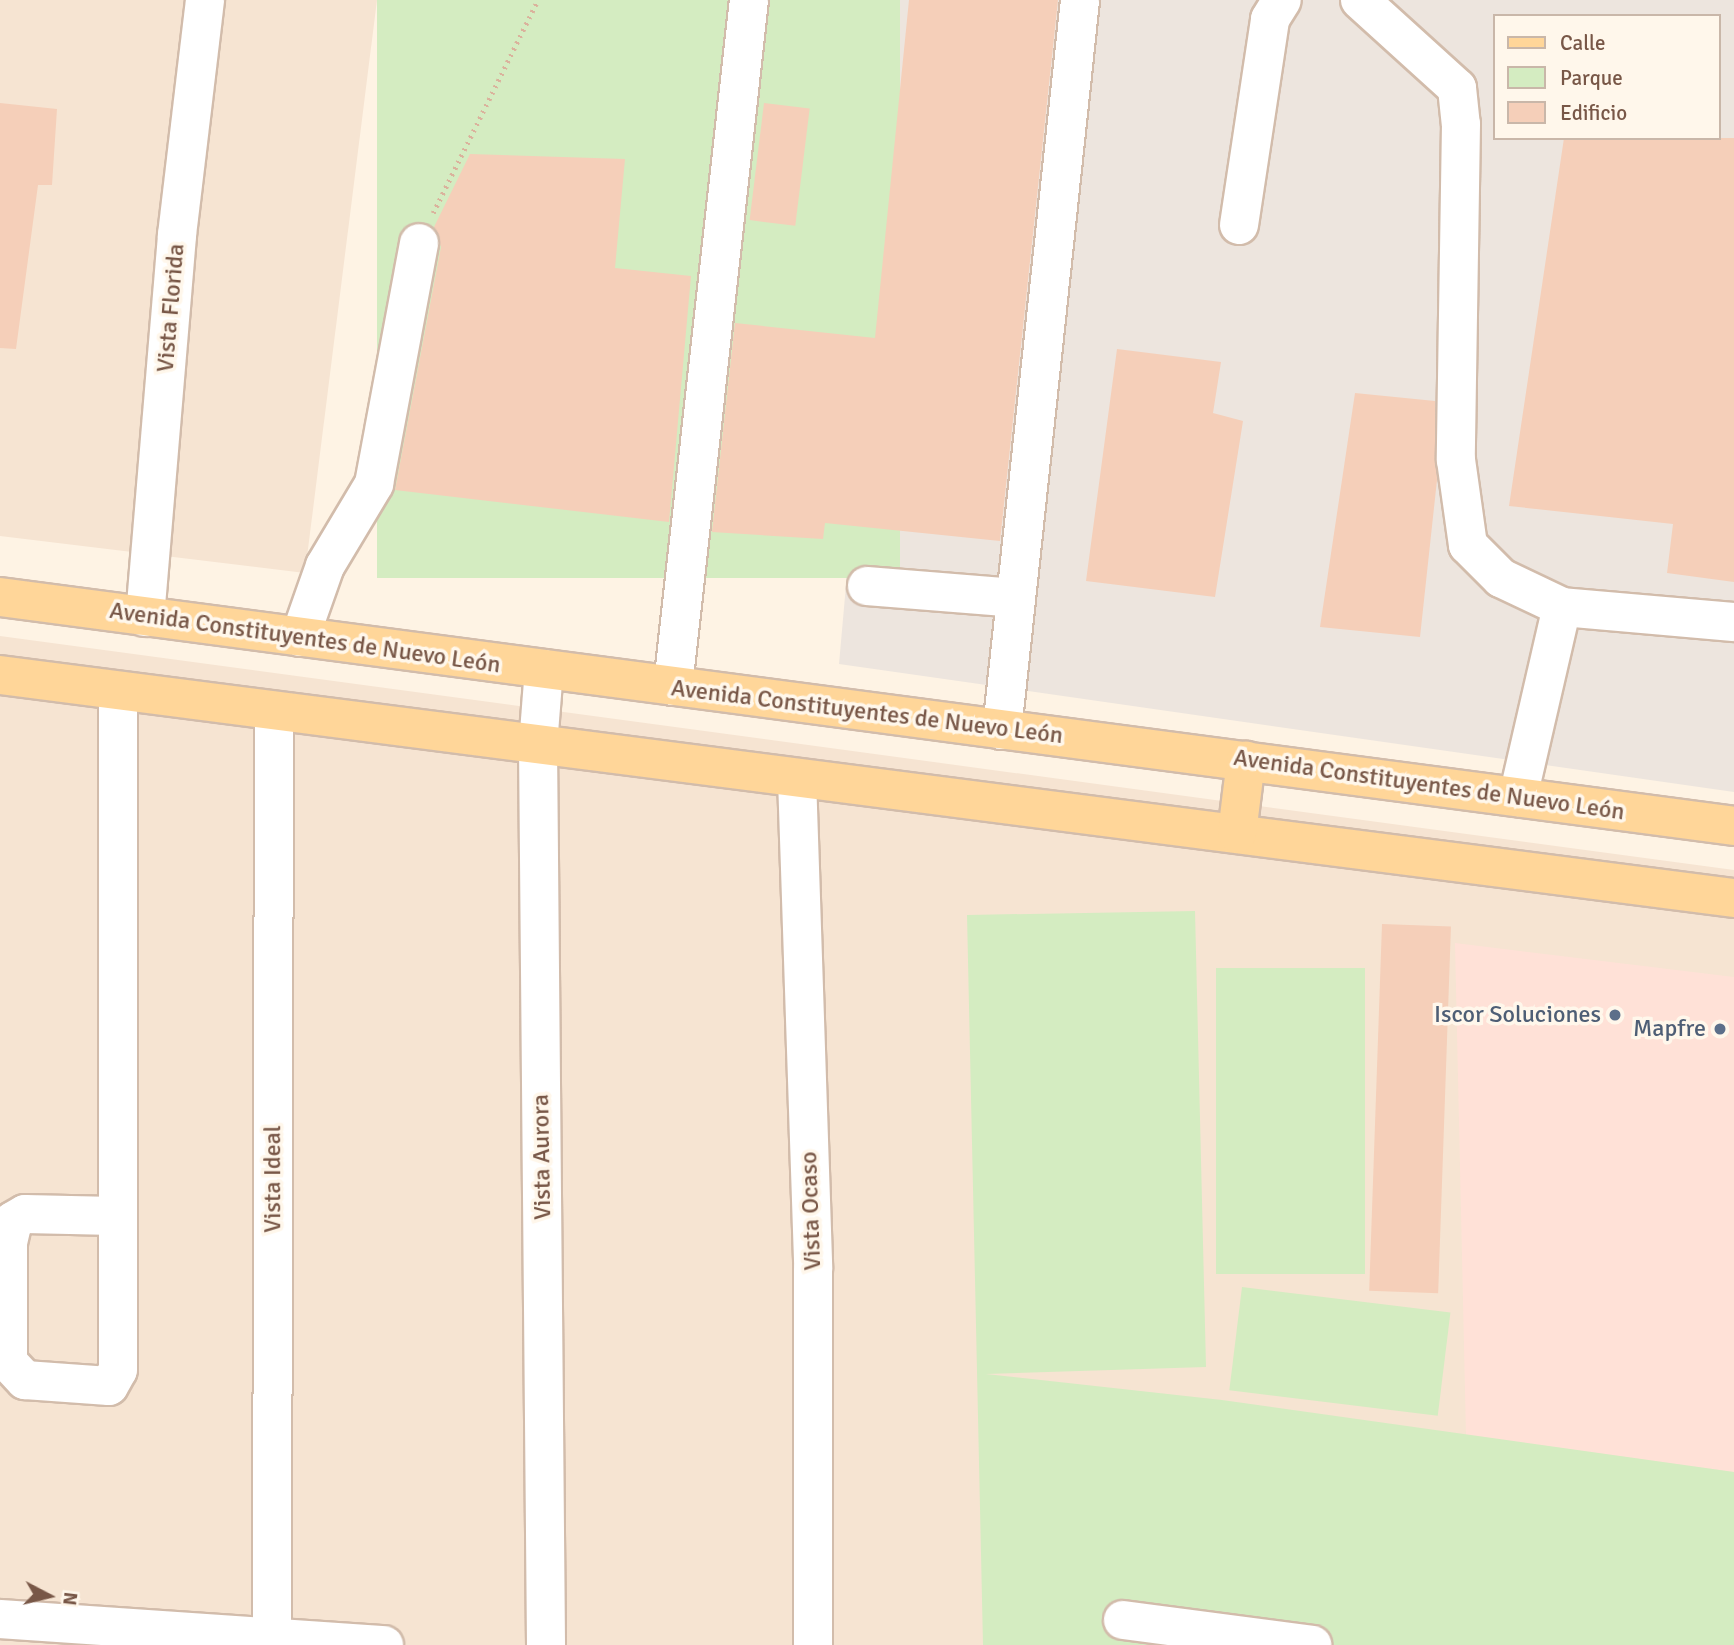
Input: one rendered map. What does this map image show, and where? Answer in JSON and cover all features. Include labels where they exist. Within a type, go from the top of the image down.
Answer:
[{"type":"main road","name":"Avenida Constituyentes de Nuevo León","points":[[0,597],[1734,825]]},
{"type":"main road","points":[[0,675],[274,713],[1237,832],[1734,898]]},
{"type":"main road","points":[[1237,832],[1247,761]]},
{"type":"street","name":"Vista Florida","points":[[145,617],[177,235],[205,0]]},
{"type":"street","points":[[673,686],[748,0]]},
{"type":"street","points":[[1002,730],[1080,0]]},
{"type":"street","points":[[1239,225],[1269,19],[1283,0]]},
{"type":"street","points":[[1360,0],[1457,88],[1461,124],[1456,460],[1468,545],[1501,578],[1562,607],[1734,622]]},
{"type":"street","points":[[300,637],[325,566],[374,484],[419,243]]},
{"type":"street","points":[[867,586],[1015,598]]},
{"type":"street","points":[[1518,797],[1562,607]]},
{"type":"street","name":"Vista Aurora","points":[[544,669],[538,745],[546,1645]]},
{"type":"street","points":[[115,1216],[25,1214],[13,1221],[8,1242],[8,1362],[25,1380],[108,1386],[114,1380],[115,1216],[118,692]]},
{"type":"street","name":"Vista Ideal","points":[[273,1641],[274,713]]},
{"type":"street","name":"Vista Ocaso","points":[[797,778],[813,1269],[813,1645]]},
{"type":"street","points":[[0,1619],[273,1641],[384,1645]]},
{"type":"street","points":[[1123,1620],[1312,1645]]},
{"type":"path","points":[[419,243],[538,0]]},
{"type":"shaded area","points":[[0,0],[377,0],[305,573],[0,536]]},
{"type":"shaded area","points":[[898,0],[1734,0],[1734,792],[839,664]]},
{"type":"shaded area","points":[[0,636],[1734,870],[1734,1645],[0,1645]]},
{"type":"shaded area","points":[[1455,943],[1734,977],[1734,1472],[1466,1435]]},
{"type":"green space","points":[[377,0],[900,0],[900,578],[377,578]]},
{"type":"green space","points":[[1195,911],[1206,1367],[986,1374],[1222,1400],[1734,1472],[1734,1645],[983,1645],[967,915]]},
{"type":"green space","points":[[1216,968],[1365,968],[1365,1274],[1216,1274]]},
{"type":"green space","points":[[1242,1287],[1450,1313],[1438,1416],[1229,1390]]},
{"type":"building","points":[[909,0],[1058,0],[1000,541],[825,523],[823,539],[712,532],[735,323],[875,338]]},
{"type":"building","points":[[0,103],[57,109],[52,185],[38,185],[16,349],[0,348]]},
{"type":"building","points":[[764,103],[810,109],[795,226],[750,220]]},
{"type":"building","points":[[1734,138],[1734,582],[1667,573],[1673,524],[1509,506],[1564,140]]},
{"type":"building","points":[[470,154],[625,159],[615,268],[691,276],[669,522],[395,490],[441,247],[434,227]]},
{"type":"building","points":[[1117,349],[1221,362],[1213,413],[1243,421],[1215,597],[1086,581]]},
{"type":"building","points":[[1355,393],[1435,401],[1437,480],[1420,637],[1320,627]]},
{"type":"building","points":[[1382,924],[1451,926],[1438,1293],[1369,1291]]},
{"type":"place","name":"Iscor Soluciones","points":[[1615,1015]]},
{"type":"place","name":"Mapfre","points":[[1720,1029]]}]
